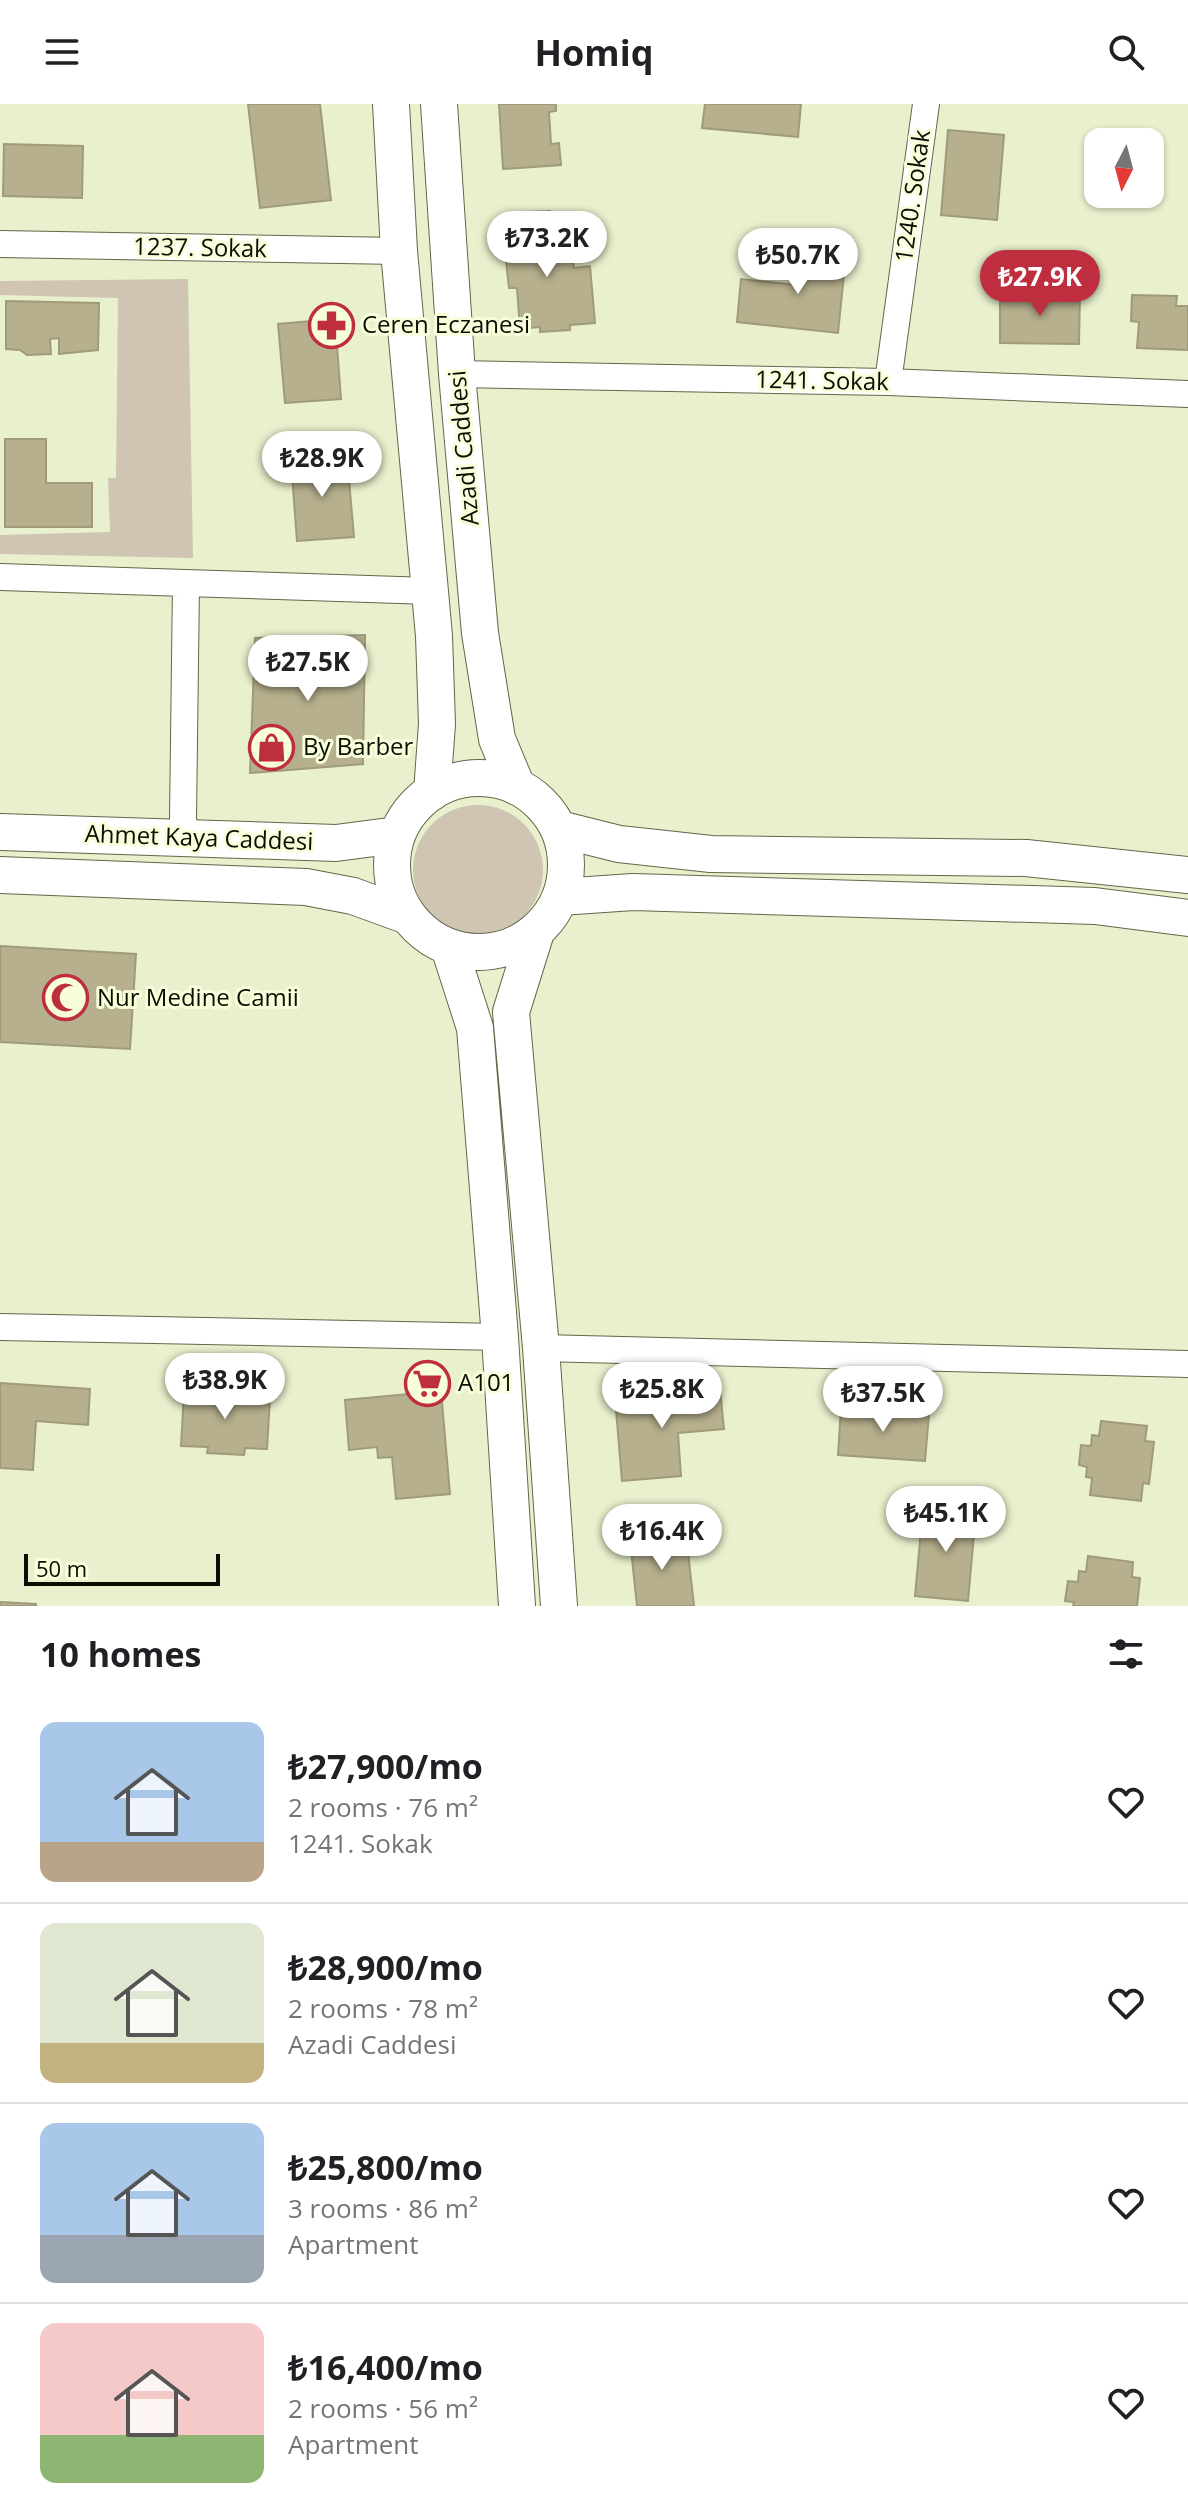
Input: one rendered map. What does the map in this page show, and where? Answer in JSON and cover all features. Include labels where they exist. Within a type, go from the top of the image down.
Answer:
[{"type":"main road","name":"Azadi Caddesi","points":[[391,104],[399,251],[430,591],[437,724],[432,792]]},
{"type":"main road","name":"Azadi Caddesi","points":[[439,104],[457,374],[480,633],[497,739],[517,787]]},
{"type":"main road","points":[[489,779],[517,787],[541,804],[559,829],[566,863],[560,897],[550,916],[536,932],[516,944],[495,951],[471,952],[449,947],[426,935],[408,916],[396,891],[392,863],[397,835],[411,811],[432,792],[459,780],[489,779]]},
{"type":"main road","points":[[559,829],[619,844],[711,854],[1026,858],[1188,875]]},
{"type":"main road","name":"Ahmet Kaya Caddesi","points":[[0,832],[336,843],[397,835]]},
{"type":"main road","points":[[0,875],[306,887],[353,896],[408,916]]},
{"type":"main road","points":[[560,897],[633,892],[1079,906],[1188,918]]},
{"type":"main road","points":[[536,932],[511,1012],[541,1348],[559,1606]]},
{"type":"main road","points":[[449,947],[475,1028],[500,1337],[517,1606]]},
{"type":"street","name":"1240. Sokak","points":[[888,382],[926,104]]},
{"type":"street","name":"1237. Sokak","points":[[0,244],[399,251]]},
{"type":"street","name":"1241. Sokak","points":[[457,374],[888,382],[1188,394]]},
{"type":"street","points":[[0,577],[430,591]]},
{"type":"street","points":[[186,583],[183,819],[186,838]]},
{"type":"street","points":[[0,1327],[500,1337]]},
{"type":"street","points":[[541,1348],[1188,1364]]},
{"type":"shaded area","points":[[188,279],[193,558],[0,554],[0,535],[110,532],[108,478],[116,478],[118,298],[0,295],[0,281]]},
{"type":"shaded area","points":[[478,805],[503,810],[524,824],[538,845],[543,870],[538,895],[524,916],[503,930],[478,935],[453,930],[432,916],[418,895],[413,870],[418,845],[432,824],[453,810]]},
{"type":"building","points":[[248,104],[320,104],[331,200],[260,208]]},
{"type":"building","points":[[499,104],[556,104],[556,111],[549,112],[551,144],[559,143],[561,165],[503,169]]},
{"type":"building","points":[[705,104],[801,104],[798,137],[702,128]]},
{"type":"building","points":[[948,130],[1004,135],[997,220],[941,215]]},
{"type":"building","points":[[4,144],[83,146],[82,198],[3,196]]},
{"type":"building","points":[[550,211],[553,255],[572,254],[574,268],[590,266],[595,323],[570,325],[570,330],[540,332],[540,327],[520,329],[517,288],[509,288],[506,261],[513,260],[509,222],[529,221],[528,212]]},
{"type":"building","points":[[800,250],[846,255],[838,333],[737,322],[741,279],[797,285]]},
{"type":"building","points":[[1000,293],[1080,293],[1079,344],[1000,343]]},
{"type":"building","points":[[1132,295],[1177,296],[1176,306],[1188,306],[1188,350],[1137,348],[1139,322],[1131,321]]},
{"type":"building","points":[[6,301],[99,303],[98,350],[59,354],[59,338],[50,339],[51,354],[27,355],[20,350],[6,349]]},
{"type":"building","points":[[335,319],[341,399],[285,403],[278,324]]},
{"type":"building","points":[[5,439],[46,439],[46,483],[92,483],[92,527],[5,527]]},
{"type":"building","points":[[347,457],[354,537],[297,541],[291,461]]},
{"type":"building","points":[[365,635],[363,764],[250,773],[255,638]]},
{"type":"building","name":"Nur Medine Camii","points":[[0,946],[136,954],[130,1049],[0,1042]]},
{"type":"building","points":[[0,1383],[90,1389],[88,1425],[36,1421],[33,1470],[0,1468]]},
{"type":"building","points":[[200,1387],[251,1390],[250,1397],[270,1398],[267,1449],[245,1448],[244,1455],[207,1453],[208,1447],[181,1446],[184,1393],[200,1394]]},
{"type":"building","points":[[720,1389],[724,1429],[678,1433],[681,1476],[622,1481],[615,1398]]},
{"type":"building","points":[[441,1391],[450,1494],[396,1499],[392,1457],[378,1458],[377,1447],[349,1450],[345,1400]]},
{"type":"building","points":[[841,1408],[929,1414],[925,1461],[838,1455]]},
{"type":"building","points":[[1101,1421],[1147,1426],[1145,1441],[1154,1442],[1149,1484],[1143,1483],[1141,1501],[1090,1495],[1092,1478],[1086,1477],[1087,1467],[1079,1465],[1081,1445],[1091,1446],[1092,1435],[1099,1436]]},
{"type":"building","points":[[923,1508],[976,1512],[968,1601],[915,1596]]},
{"type":"building","points":[[686,1534],[694,1606],[637,1606],[630,1540]]},
{"type":"building","points":[[1088,1556],[1133,1562],[1132,1577],[1140,1578],[1137,1606],[1073,1606],[1074,1602],[1065,1601],[1068,1581],[1078,1582],[1079,1571],[1086,1572]]},
{"type":"building","points":[[0,1602],[36,1604],[36,1606],[0,1606]]},
{"type":"place","name":"Ceren Eczanesi","points":[[331,325]]},
{"type":"place","name":"By Barber","points":[[272,747]]},
{"type":"place","name":"Nur Medine Camii","points":[[66,998]]},
{"type":"place","name":"A101","points":[[427,1383]]}]
